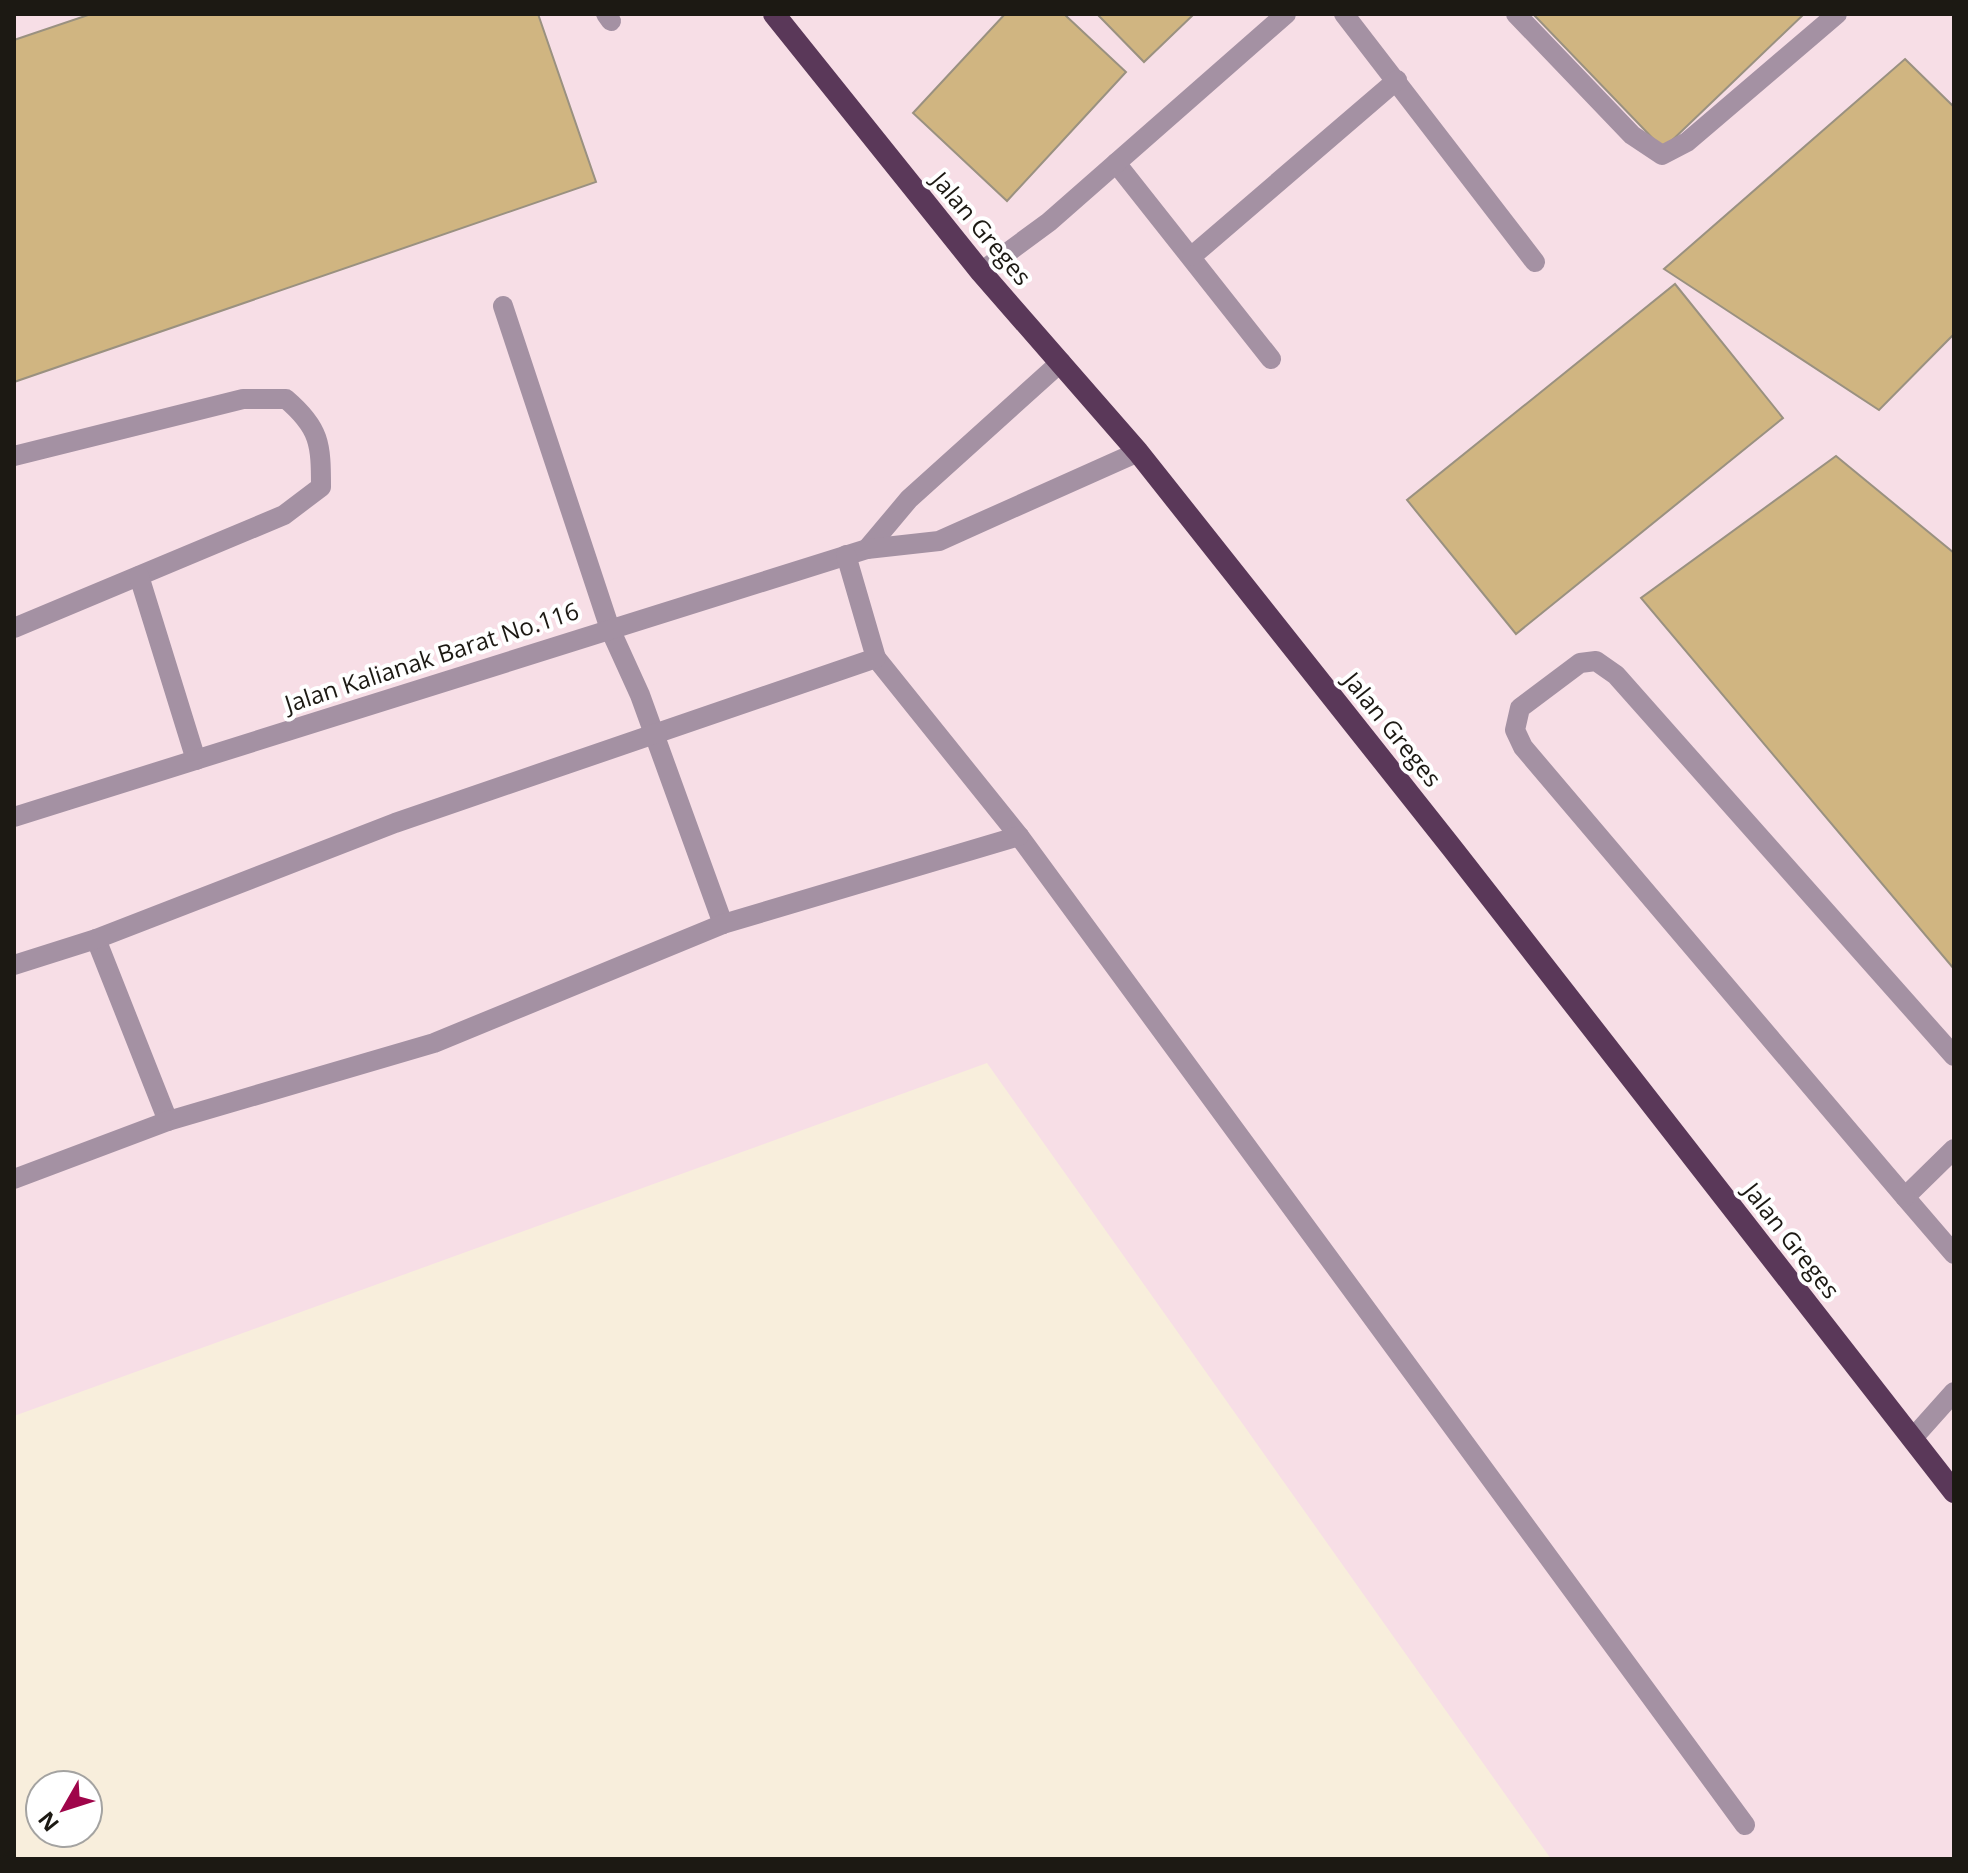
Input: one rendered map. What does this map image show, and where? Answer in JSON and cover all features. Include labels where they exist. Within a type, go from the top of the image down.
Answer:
[{"type":"highway","name":"Jalan Greges","points":[[774,14],[981,272],[1138,452],[1452,848],[1954,1492]]},
{"type":"lane","points":[[981,272],[1049,222],[1286,14]]},
{"type":"lane","points":[[1344,14],[1535,262]]},
{"type":"lane","points":[[1516,14],[1632,135],[1662,155],[1687,142],[1837,14]]},
{"type":"lane","points":[[1192,256],[1397,80]]},
{"type":"lane","points":[[1116,163],[1271,359]]},
{"type":"lane","points":[[503,306],[610,629],[640,695],[723,924]]},
{"type":"lane","points":[[867,549],[909,499],[1061,362]]},
{"type":"lane","points":[[14,456],[243,399],[286,399],[306,416],[321,444],[321,487],[284,515],[14,628]]},
{"type":"lane","name":"Jalan Kalianak Barat No.116","points":[[14,817],[846,555],[867,549],[939,541],[1138,452]]},
{"type":"lane","points":[[846,555],[876,658],[1019,836],[1745,1825]]},
{"type":"lane","points":[[139,576],[196,760]]},
{"type":"lane","points":[[14,965],[96,939],[395,823],[876,658]]},
{"type":"lane","points":[[1954,1056],[1616,675],[1596,661],[1580,663],[1520,708],[1515,730],[1523,747],[1954,1254]]},
{"type":"lane","points":[[14,1179],[168,1121],[434,1043],[723,924],[1019,836]]},
{"type":"lane","points":[[96,939],[168,1121]]},
{"type":"lane","points":[[1905,1197],[1954,1149]]},
{"type":"lane","points":[[1912,1439],[1954,1392]]},
{"type":"shaded area","points":[[14,14],[1954,14],[1954,1859],[1551,1859],[987,1063],[14,1416]]},
{"type":"building","points":[[91,14],[538,14],[596,182],[14,382],[14,40]]},
{"type":"building","points":[[1005,14],[1064,14],[1126,72],[1007,201],[913,113]]},
{"type":"building","points":[[1097,14],[1194,14],[1144,62]]},
{"type":"building","points":[[1533,14],[1804,14],[1663,149]]},
{"type":"building","points":[[1905,59],[1954,107],[1954,334],[1879,410],[1664,269]]},
{"type":"building","points":[[1675,284],[1783,418],[1516,634],[1407,500]]},
{"type":"building","points":[[1836,456],[1954,553],[1954,969],[1641,598]]}]
